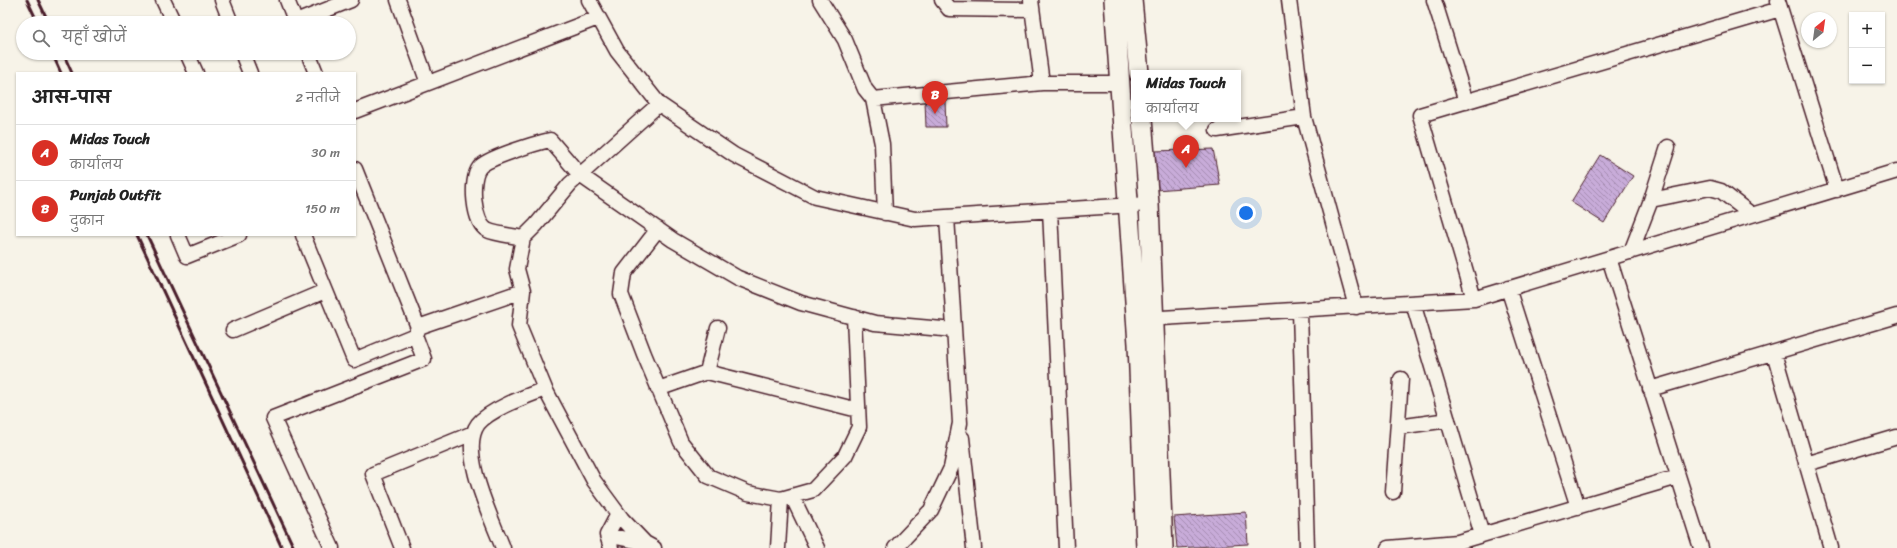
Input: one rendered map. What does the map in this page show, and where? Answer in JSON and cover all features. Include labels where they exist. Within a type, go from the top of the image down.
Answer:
[{"type":"main road","points":[[1114,0],[1128,205],[1145,319],[1163,548]]},
{"type":"main road","points":[[1132,0],[1138,70]]},
{"type":"main road","points":[[1142,122],[1149,204],[1145,319],[1146,548]]},
{"type":"street","points":[[163,0],[171,16]]},
{"type":"street","points":[[222,0],[228,16]]},
{"type":"street","points":[[287,0],[294,16]]},
{"type":"street","points":[[311,16],[351,0]]},
{"type":"street","points":[[398,0],[428,83]]},
{"type":"street","points":[[589,0],[617,50],[659,104],[734,155],[815,197],[914,219],[1149,204]]},
{"type":"street","points":[[820,0],[845,40],[865,89],[873,99],[882,144],[885,213]]},
{"type":"street","points":[[942,0],[949,10],[1031,5],[1042,83]]},
{"type":"street","points":[[1289,0],[1304,117],[1356,307]]},
{"type":"street","points":[[1434,0],[1466,102]]},
{"type":"street","points":[[1474,298],[1420,115],[1779,4],[1837,190]]},
{"type":"street","points":[[356,111],[598,18]]},
{"type":"street","points":[[190,60],[196,72]]},
{"type":"street","points":[[245,60],[250,72]]},
{"type":"street","points":[[311,60],[316,72]]},
{"type":"street","points":[[873,99],[1042,83],[1120,83]]},
{"type":"street","points":[[650,545],[618,514],[594,481],[545,389],[519,326],[523,292],[517,269],[523,238],[580,175],[659,104]]},
{"type":"street","points":[[1217,130],[1304,117]]},
{"type":"street","points":[[523,238],[487,230],[478,221],[474,181],[479,168],[490,160],[550,140],[580,175],[658,229],[738,278],[801,303],[854,317],[875,322],[954,330]]},
{"type":"street","points":[[1631,252],[1651,200],[1668,147]]},
{"type":"street","points":[[1145,319],[1300,311],[1474,298],[1897,171]]},
{"type":"street","points":[[332,548],[273,418],[424,359],[416,331],[356,172]]},
{"type":"street","points":[[1651,200],[1710,188],[1721,191],[1752,215]]},
{"type":"street","points":[[1050,210],[1066,548]]},
{"type":"street","points":[[947,217],[960,423],[974,548]]},
{"type":"street","points":[[658,229],[624,273],[621,294],[658,389],[681,442],[708,476],[748,493],[786,497],[813,490],[845,456],[859,427],[854,317]]},
{"type":"street","points":[[178,236],[187,256],[237,236]]},
{"type":"street","points":[[303,236],[354,360],[416,331],[523,292]]},
{"type":"street","points":[[1609,258],[1701,548]]},
{"type":"street","points":[[1508,288],[1578,507]]},
{"type":"street","points":[[233,330],[325,291]]},
{"type":"street","points":[[1414,303],[1482,535]]},
{"type":"street","points":[[1300,311],[1307,548]]},
{"type":"street","points":[[1650,389],[1897,316]]},
{"type":"street","points":[[707,372],[718,328]]},
{"type":"street","points":[[1774,352],[1831,548]]},
{"type":"street","points":[[658,389],[707,372],[858,410]]},
{"type":"street","points":[[1393,492],[1402,379]]},
{"type":"street","points":[[503,548],[473,469],[473,433],[479,423],[505,406],[545,389]]},
{"type":"street","points":[[1398,427],[1448,420]]},
{"type":"street","points":[[895,548],[931,510],[951,468],[960,423]]},
{"type":"street","points":[[402,548],[373,474],[473,433]]},
{"type":"street","points":[[1806,464],[1897,437]]},
{"type":"street","points":[[1388,548],[1459,545],[1482,535],[1678,477]]},
{"type":"street","points":[[778,548],[786,497]]},
{"type":"street","points":[[786,497],[817,548]]},
{"type":"street","points":[[618,514],[609,542],[650,545]]},
{"type":"building","points":[[925,101],[945,101],[946,127],[926,127]]},
{"type":"building","points":[[1213,149],[1220,185],[1156,190],[1154,151]]},
{"type":"building","points":[[1600,155],[1633,176],[1604,223],[1571,202]]},
{"type":"building","points":[[1246,512],[1248,544],[1177,548],[1174,517]]},
{"type":"railway","points":[[27,0],[35,16]]},
{"type":"railway","points":[[38,0],[46,16]]},
{"type":"railway","points":[[55,60],[61,72]]},
{"type":"railway","points":[[66,60],[72,72]]},
{"type":"railway","points":[[137,236],[282,548]]},
{"type":"railway","points":[[147,236],[294,548]]},
{"type":"place","name":"Punjab Outfit","points":[[935,114]]},
{"type":"place","name":"Midas Touch","points":[[1186,168]]}]
